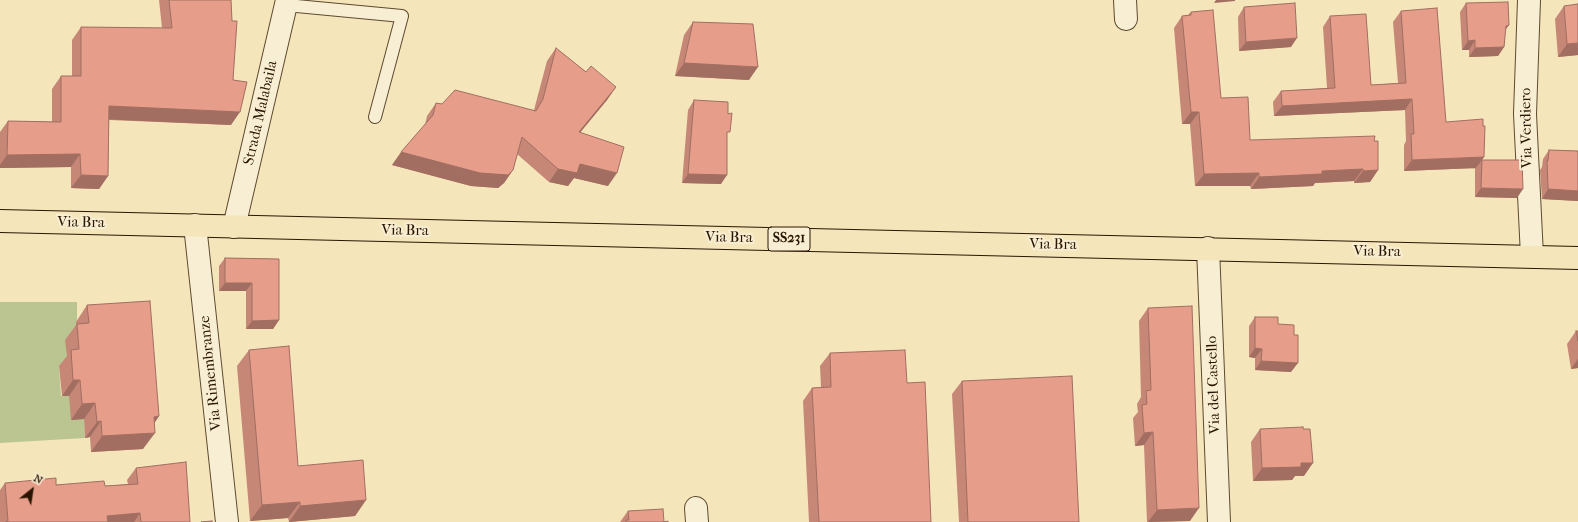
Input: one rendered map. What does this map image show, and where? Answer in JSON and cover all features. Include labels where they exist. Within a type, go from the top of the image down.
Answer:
[{"type":"main road","name":"Via Bra","points":[[0,221],[1208,248],[1578,258]]},
{"type":"street","name":"Via Verdiero","points":[[1529,0],[1525,114],[1532,256]]},
{"type":"street","name":"Strada Malabaila","points":[[234,227],[287,2]]},
{"type":"street","name":"Via Rimembranze","points":[[195,225],[227,522]]},
{"type":"street","name":"Via del Castello","points":[[1208,248],[1219,522]]},
{"type":"lane","points":[[287,2],[402,16],[376,117]]},
{"type":"green space","points":[[0,302],[77,302],[77,339],[67,365],[59,366],[61,396],[69,396],[84,419],[85,438],[0,443]]},
{"type":"building","points":[[169,0],[231,0],[232,21],[237,21],[233,80],[247,82],[240,112],[109,106],[108,176],[81,175],[80,154],[7,155],[8,121],[61,122],[61,76],[81,76],[81,27],[172,28]]},
{"type":"building","points":[[1508,2],[1509,25],[1506,26],[1504,47],[1475,48],[1475,40],[1468,41],[1466,3]]},
{"type":"building","points":[[1295,3],[1297,38],[1246,42],[1244,7]]},
{"type":"building","points":[[1578,4],[1578,43],[1567,44],[1564,6]]},
{"type":"building","points":[[1437,8],[1446,122],[1483,119],[1483,126],[1485,126],[1484,157],[1412,160],[1411,134],[1414,134],[1412,99],[1282,106],[1281,91],[1335,88],[1330,16],[1366,14],[1371,85],[1406,83],[1401,11]]},
{"type":"building","points":[[1213,10],[1221,98],[1248,97],[1250,140],[1375,136],[1374,141],[1378,141],[1378,170],[1363,171],[1363,169],[1322,171],[1322,174],[1259,177],[1259,173],[1204,174],[1199,112],[1191,112],[1182,16],[1191,15],[1191,12]]},
{"type":"building","points":[[693,22],[753,24],[758,67],[684,63]]},
{"type":"building","points":[[556,48],[586,72],[591,66],[616,87],[579,132],[624,147],[617,173],[580,164],[577,173],[558,169],[522,137],[513,170],[508,175],[480,173],[401,152],[433,115],[436,103],[442,104],[455,90],[536,111],[543,99]]},
{"type":"building","points":[[694,100],[728,102],[728,114],[732,113],[730,132],[727,132],[727,175],[688,174]]},
{"type":"building","points":[[1549,150],[1578,151],[1578,191],[1548,189],[1547,161]]},
{"type":"building","points":[[1482,160],[1522,160],[1523,189],[1481,188]]},
{"type":"building","points":[[225,258],[279,259],[279,320],[252,321],[252,283],[225,283]]},
{"type":"building","points":[[150,301],[159,416],[154,417],[155,433],[102,436],[101,421],[97,422],[95,403],[82,404],[80,380],[73,380],[71,350],[79,349],[77,324],[89,323],[87,305]]},
{"type":"building","points":[[1192,306],[1199,508],[1157,510],[1153,432],[1144,433],[1142,405],[1147,404],[1146,391],[1151,390],[1148,308]]},
{"type":"building","points":[[1255,317],[1278,317],[1278,324],[1294,325],[1294,335],[1298,335],[1298,363],[1261,361],[1262,349],[1255,348]]},
{"type":"building","points":[[289,346],[298,466],[363,460],[366,500],[300,506],[300,502],[262,505],[249,350]]},
{"type":"building","points":[[905,350],[907,383],[925,382],[931,522],[819,522],[812,388],[831,387],[830,353]]},
{"type":"building","points":[[1072,376],[1079,522],[968,522],[962,381]]},
{"type":"building","points":[[1303,427],[1303,429],[1310,429],[1313,463],[1301,463],[1301,467],[1262,468],[1260,429]]},
{"type":"building","points":[[186,462],[190,522],[141,522],[140,513],[107,516],[108,522],[5,522],[8,521],[5,483],[56,478],[56,485],[104,481],[105,486],[138,484],[136,468]]},
{"type":"building","points":[[663,509],[664,522],[626,522],[626,520],[629,520],[628,511]]}]
